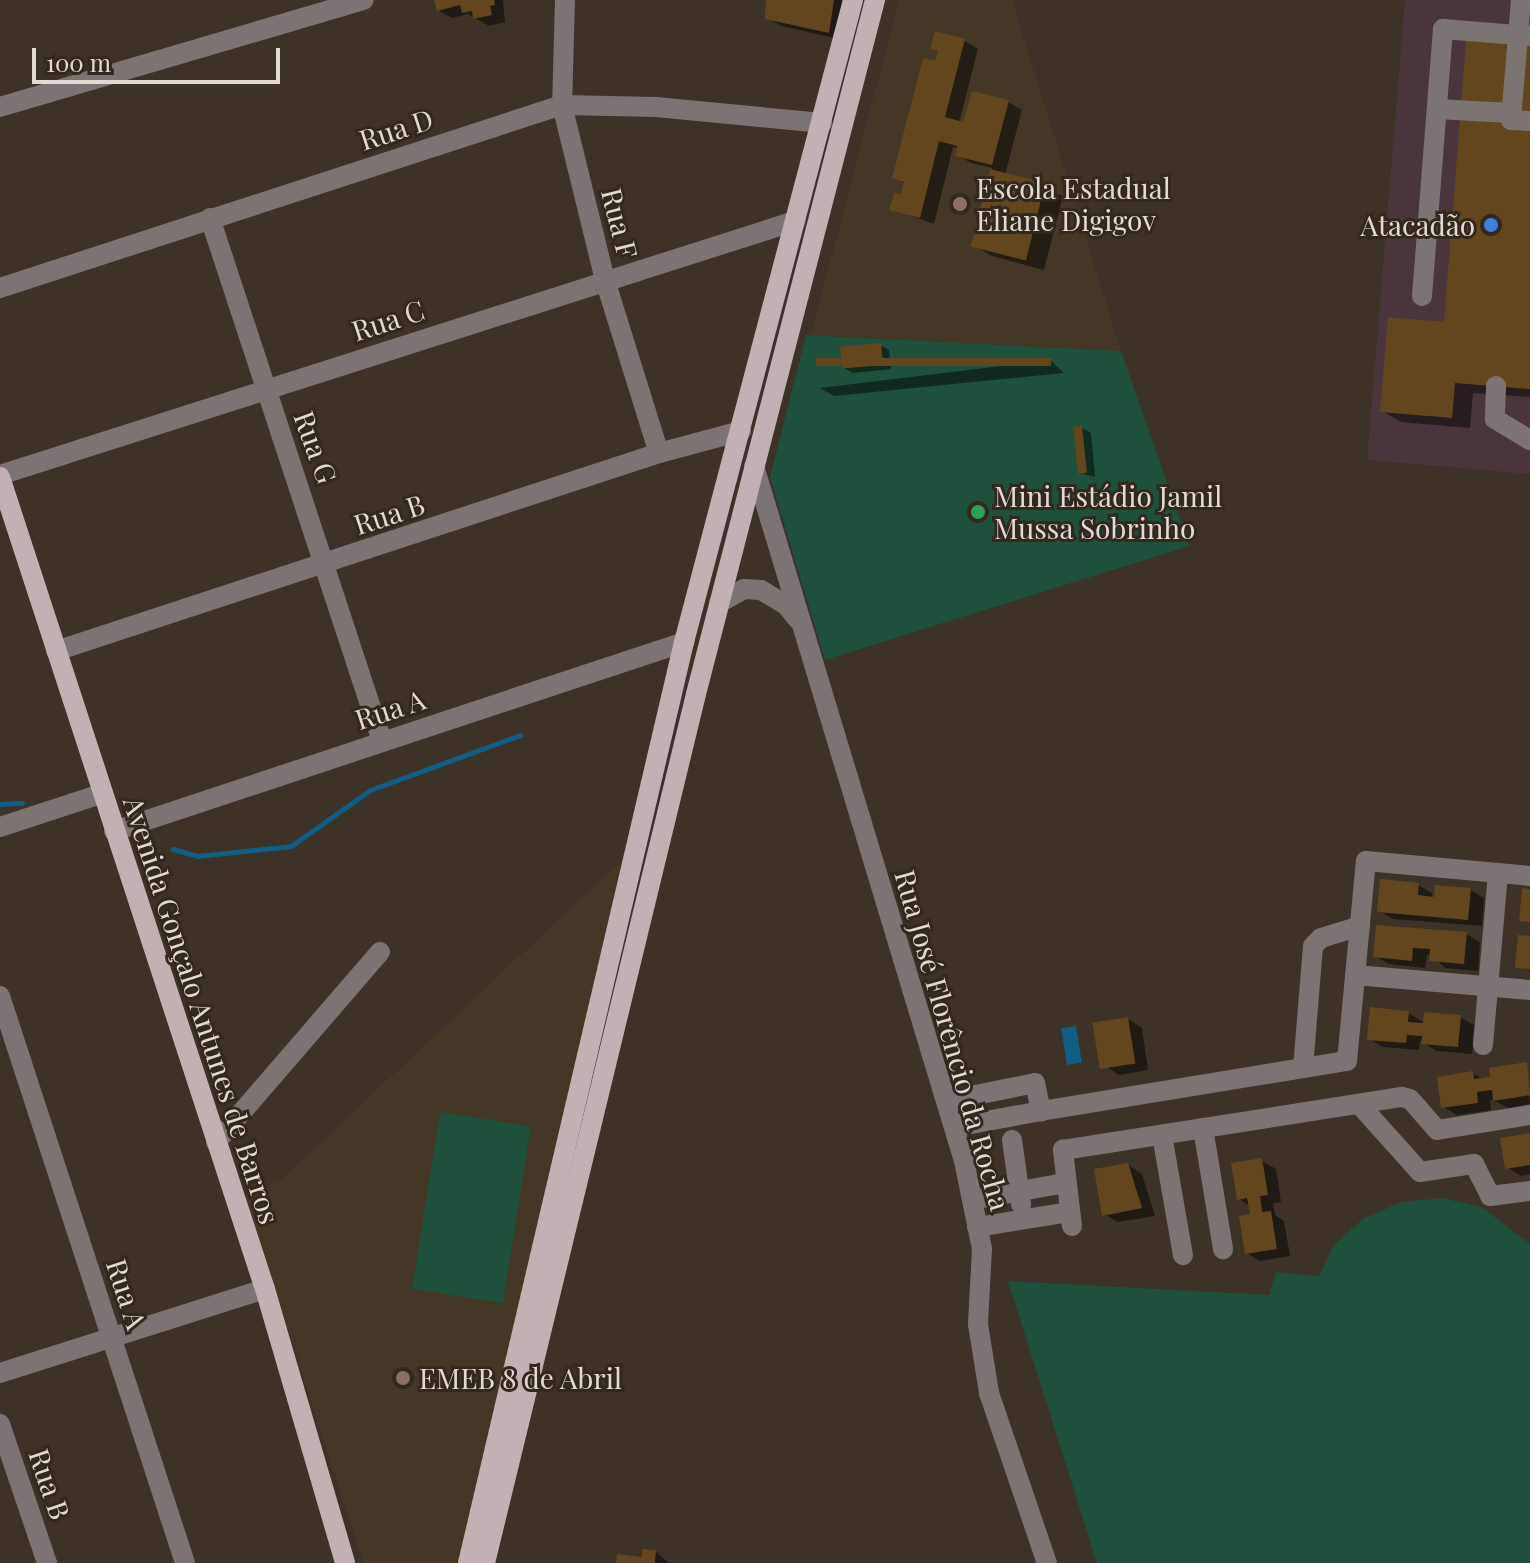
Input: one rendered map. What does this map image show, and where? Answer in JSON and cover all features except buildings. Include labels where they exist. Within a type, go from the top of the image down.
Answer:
[{"type":"main road","points":[[468,1563],[684,642],[853,0]]},
{"type":"main road","points":[[485,1563],[719,603],[875,0]]},
{"type":"main road","name":"Avenida Gonçalo Antunes de Barros","points":[[0,476],[101,794],[265,1289],[345,1563]]},
{"type":"street","points":[[0,107],[364,0]]},
{"type":"street","name":"Rua F","points":[[565,0],[562,105],[605,280],[659,453]]},
{"type":"street","points":[[1437,109],[1520,117],[1521,0]]},
{"type":"street","points":[[1422,296],[1443,29],[1523,35]]},
{"type":"street","name":"Rua D","points":[[0,288],[562,105],[656,107],[822,123]]},
{"type":"street","name":"Rua G","points":[[210,218],[328,564],[382,741]]},
{"type":"street","name":"Rua C","points":[[0,476],[266,388],[795,221]]},
{"type":"street","points":[[1496,386],[1495,419],[1530,440]]},
{"type":"street","name":"Rua B","points":[[56,651],[659,453],[741,431]]},
{"type":"street","name":"Rua José Florêncio da Rocha","points":[[754,466],[954,1127],[982,1249],[978,1324],[989,1393],[1047,1563]]},
{"type":"street","name":"Rua José Florêncio da Rocha","points":[[719,603],[744,589],[761,590],[786,605],[803,627]]},
{"type":"street","name":"Rua A","points":[[114,831],[684,642]]},
{"type":"street","points":[[0,827],[101,794]]},
{"type":"street","points":[[954,1127],[1347,1061],[1366,861],[1530,876]]},
{"type":"street","points":[[1483,1045],[1498,873]]},
{"type":"street","points":[[1303,1068],[1313,946],[1321,938],[1360,926]]},
{"type":"street","points":[[216,1142],[380,952]]},
{"type":"street","points":[[1355,975],[1530,990]]},
{"type":"street","name":"Rua A","points":[[0,996],[185,1563]]},
{"type":"street","points":[[946,1101],[1035,1083],[1041,1111]]},
{"type":"street","points":[[977,1227],[1023,1220],[1071,1219],[1063,1150],[1407,1097],[1439,1130],[1530,1115]]},
{"type":"street","points":[[1359,1104],[1420,1172],[1474,1164],[1490,1196],[1530,1191]]},
{"type":"street","points":[[1203,1128],[1223,1249]]},
{"type":"street","points":[[1162,1135],[1183,1255]]},
{"type":"street","points":[[1012,1140],[1023,1220]]},
{"type":"street","points":[[972,1200],[1065,1183]]},
{"type":"street","points":[[0,1373],[265,1289]]},
{"type":"street","name":"Rua B","points":[[0,1424],[47,1563]]},
{"type":"shaded area","name":"Escola Estadual Eliane Digigov","points":[[899,0],[1012,0],[1121,351],[811,335]]},
{"type":"shaded area","points":[[1405,0],[1530,0],[1530,474],[1367,460]]},
{"type":"shaded area","name":"EMEB 8 de Abril","points":[[623,859],[458,1563],[363,1563],[245,1194],[281,1180]]},
{"type":"green space","name":"Mini Estádio Jamil Mussa Sobrinho","points":[[806,335],[1121,351],[1189,546],[825,660],[770,477]]},
{"type":"green space","points":[[440,1112],[531,1126],[503,1303],[412,1289]]},
{"type":"green space","points":[[1442,1198],[1482,1207],[1530,1244],[1530,1563],[1097,1563],[1008,1281],[1269,1295],[1276,1272],[1319,1276],[1334,1245],[1364,1218],[1402,1202]]},
{"type":"water","points":[[1076,1026],[1082,1063],[1067,1065],[1061,1028]]},
{"type":"waterway","points":[[173,849],[198,856],[291,846],[370,790],[520,735]]},
{"type":"waterway","points":[[0,804],[22,803]]},
{"type":"place","name":"Escola Estadual Eliane Digigov","points":[[960,204]]},
{"type":"place","name":"Atacadão","points":[[1491,225]]},
{"type":"place","name":"Mini Estádio Jamil Mussa Sobrinho","points":[[978,512]]},
{"type":"place","name":"EMEB 8 de Abril","points":[[403,1378]]}]
